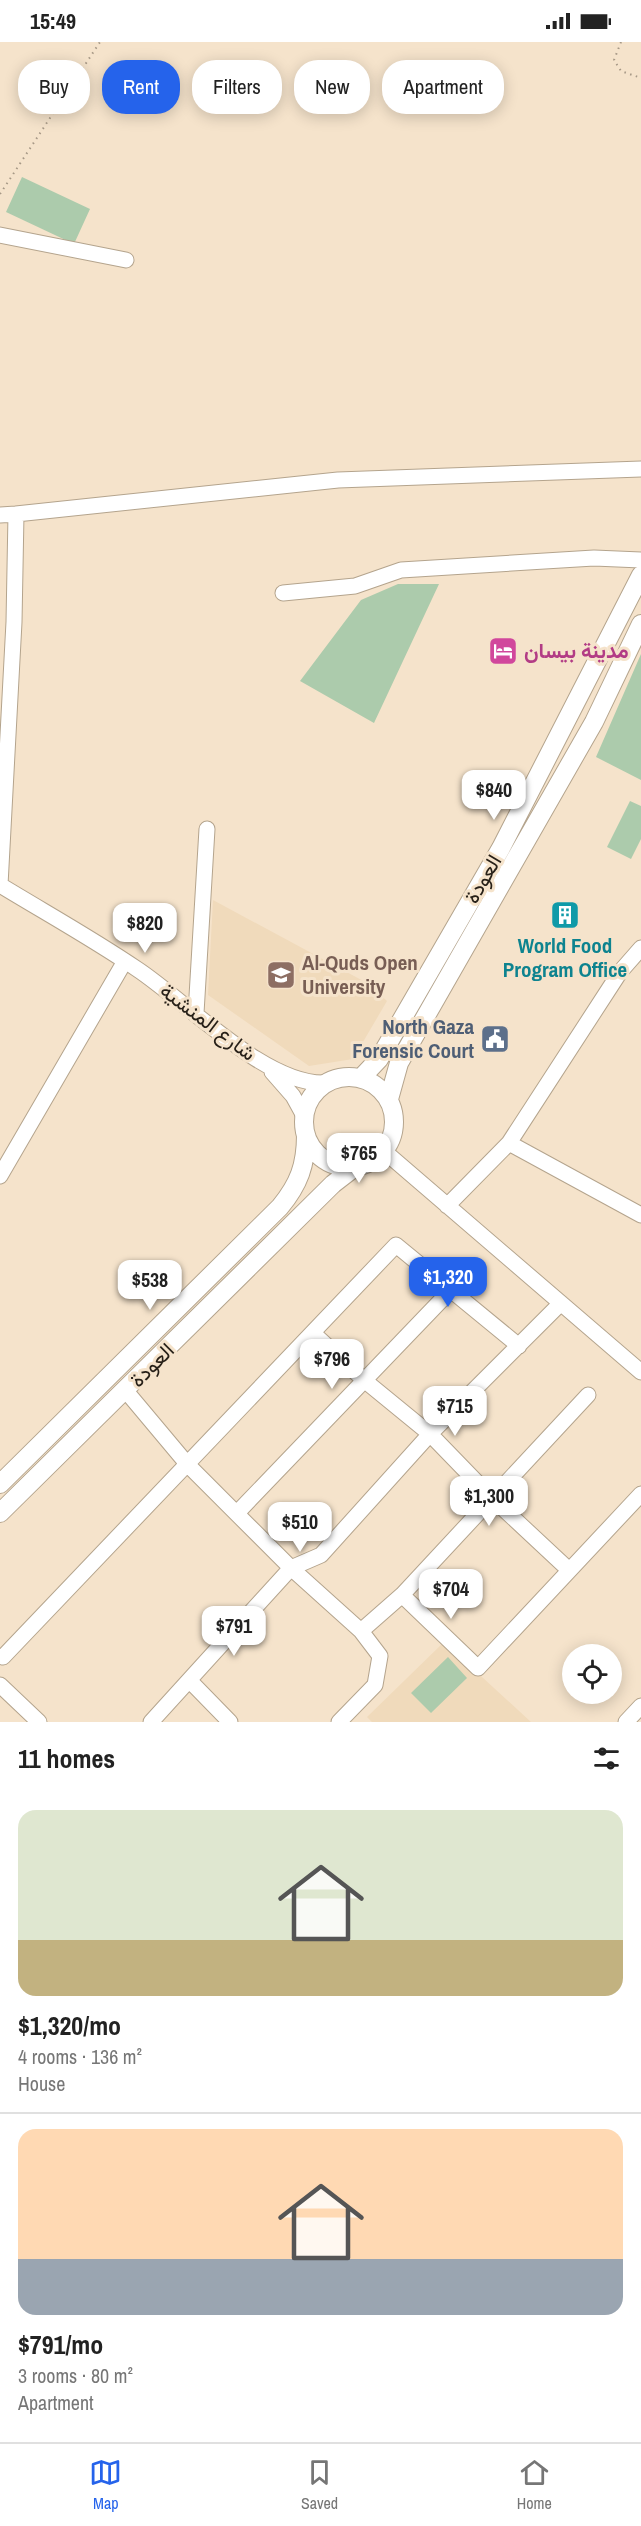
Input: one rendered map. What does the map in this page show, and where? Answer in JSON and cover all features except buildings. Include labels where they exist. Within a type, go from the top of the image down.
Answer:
[{"type":"main road","name":"العودة","points":[[361,1078],[379,1059],[501,848],[641,575]]},
{"type":"main road","name":"العودة","points":[[389,1099],[399,1063],[594,722],[641,624]]},
{"type":"main road","points":[[343,1077],[361,1078],[389,1099],[394,1114],[394,1129],[384,1150],[373,1160],[355,1167],[340,1166],[322,1159],[306,1135],[304,1116],[311,1098],[326,1083],[343,1077]]},
{"type":"main road","name":"العودة","points":[[1,1481],[280,1207],[294,1190],[302,1172],[306,1157],[306,1135]]},
{"type":"main road","name":"العودة","points":[[0,1513],[333,1184],[355,1167]]},
{"type":"street","points":[[0,235],[126,260]]},
{"type":"street","points":[[0,515],[338,480],[641,469]]},
{"type":"street","points":[[0,885],[14,622],[16,514]]},
{"type":"street","points":[[283,593],[355,586],[401,570],[594,558],[641,560]]},
{"type":"street","points":[[196,1013],[207,829]]},
{"type":"street","name":"شارع المنشية","points":[[0,885],[125,961],[264,1064],[289,1090],[304,1116]]},
{"type":"street","points":[[447,1206],[509,1143],[620,972],[641,948]]},
{"type":"street","points":[[0,1176],[125,961]]},
{"type":"street","name":"شارع المنشية","points":[[264,1064],[301,1081],[326,1083]]},
{"type":"street","points":[[509,1143],[641,1215]]},
{"type":"street","points":[[384,1150],[641,1372]]},
{"type":"street","points":[[1,1657],[314,1334],[396,1245],[519,1346]]},
{"type":"street","points":[[237,1513],[451,1290]]},
{"type":"street","points":[[151,1722],[291,1568],[321,1555],[430,1434],[561,1303]]},
{"type":"street","points":[[314,1334],[364,1380],[430,1434],[493,1499],[569,1570]]},
{"type":"street","points":[[126,1391],[188,1465],[291,1568],[361,1631],[380,1656],[375,1685],[339,1722]]},
{"type":"street","points":[[361,1631],[402,1595],[588,1395]]},
{"type":"street","points":[[402,1595],[478,1668],[641,1494]]},
{"type":"street","points":[[190,1681],[230,1722]]},
{"type":"street","points":[[0,1685],[39,1722]]},
{"type":"street","points":[[626,1722],[641,1706]]},
{"type":"path","points":[[0,194],[100,42]]},
{"type":"path","points":[[621,42],[614,60],[621,71],[641,78]]},
{"type":"shaded area","name":"Al-Quds Open University","points":[[213,900],[367,983],[387,1001],[353,1059],[309,1066],[208,995]]},
{"type":"shaded area","points":[[444,1642],[531,1722],[372,1722],[367,1717]]},
{"type":"green space","points":[[22,177],[90,209],[74,244],[6,212]]},
{"type":"green space","points":[[398,584],[439,584],[374,723],[300,681],[361,600]]},
{"type":"green space","points":[[641,654],[641,780],[596,757]]},
{"type":"green space","points":[[630,801],[641,806],[641,839],[631,859],[607,847]]},
{"type":"green space","points":[[448,1657],[467,1678],[431,1713],[411,1693]]},
{"type":"place","name":"مدينة بيسان","points":[[503,651]]},
{"type":"place","name":"World Food Program Office","points":[[565,915]]},
{"type":"place","name":"Al-Quds Open University","points":[[281,975]]},
{"type":"place","name":"North Gaza Forensic Court","points":[[495,1039]]}]
